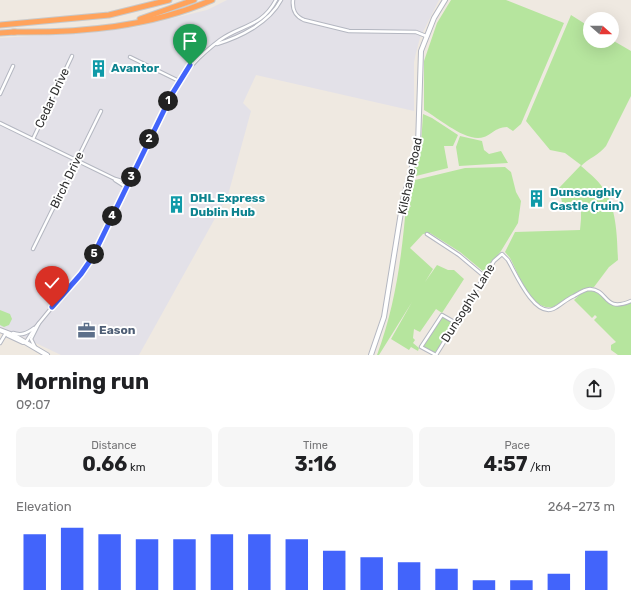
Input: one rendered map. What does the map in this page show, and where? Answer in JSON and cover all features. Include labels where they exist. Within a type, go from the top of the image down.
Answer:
[{"type":"highway","points":[[0,25],[102,16],[131,11],[169,0]]},
{"type":"highway","points":[[0,33],[87,28],[118,24],[155,15],[194,0]]},
{"type":"highway","points":[[13,32],[65,32],[106,28],[161,17],[212,0]]},
{"type":"street","points":[[217,44],[220,40],[257,22],[268,12],[276,0]]},
{"type":"street","points":[[25,343],[35,328],[89,262],[179,81],[193,62],[217,44],[260,23],[274,11],[281,0]]},
{"type":"street","points":[[294,0],[294,11],[299,18],[304,20],[347,31],[416,32],[426,36]]},
{"type":"street","name":"Kilshane Road","points":[[370,355],[386,309],[404,195],[418,145],[420,120],[419,62],[426,36],[434,18],[445,0]]},
{"type":"street","name":"Cedar Drive","points":[[33,139],[72,56]]},
{"type":"street","points":[[130,57],[179,81]]},
{"type":"street","points":[[0,94],[13,66]]},
{"type":"street","name":"Birch Drive","points":[[33,249],[101,111]]},
{"type":"street","points":[[0,123],[115,179],[126,187]]},
{"type":"street","points":[[115,179],[128,183]]},
{"type":"street","points":[[427,234],[459,256],[484,276]]},
{"type":"street","name":"Dunsoghly Lane","points":[[436,355],[484,276],[497,257],[502,254],[508,260],[529,297],[537,306],[546,310],[552,309],[586,289],[594,290],[613,304],[622,304],[631,301]]},
{"type":"street","points":[[436,355],[421,347],[442,315],[456,323]]},
{"type":"street","points":[[35,348],[32,339],[39,323]]},
{"type":"street","points":[[6,333],[19,335],[27,333],[35,328]]},
{"type":"street","points":[[0,330],[47,355]]},
{"type":"street","points":[[0,343],[6,333]]},
{"type":"street","points":[[25,343],[24,339],[27,333]]},
{"type":"shaded area","points":[[227,0],[439,0],[420,38],[416,53],[414,62],[414,111],[256,75],[243,103],[251,111],[228,195],[139,355],[61,355],[0,326],[0,38],[96,32],[137,27],[207,10]]},
{"type":"green space","points":[[451,0],[506,0],[564,23],[521,124],[513,131],[507,127],[496,130],[487,136],[477,138],[453,129],[424,110],[424,61],[437,23]]},
{"type":"green space","points":[[571,15],[583,23],[583,48],[619,48],[619,44],[631,51],[631,96],[606,146],[581,166],[593,176],[608,196],[614,214],[618,260],[609,267],[594,287],[583,289],[553,307],[545,307],[532,297],[521,282],[510,258],[505,252],[515,232],[580,230],[581,206],[563,207],[559,188],[581,165],[565,153],[550,150],[526,121]]},
{"type":"green space","points":[[423,114],[432,118],[458,135],[453,146],[444,146],[448,168],[416,176],[413,174],[421,145]]},
{"type":"green space","points":[[460,136],[482,141],[484,150],[489,154],[501,151],[508,163],[459,166],[456,147]]},
{"type":"green space","points":[[505,167],[511,172],[516,192],[521,201],[518,223],[501,251],[484,272],[460,252],[430,233],[423,234],[410,248],[433,269],[425,282],[437,265],[448,270],[454,270],[464,279],[442,313],[436,309],[420,332],[414,329],[413,338],[415,340],[413,343],[419,348],[418,351],[411,347],[409,350],[391,339],[412,302],[379,355],[377,355],[389,318],[397,281],[406,205],[411,207],[407,197],[411,181],[465,168]]},
{"type":"green space","points":[[586,289],[599,293],[611,302],[623,303],[631,301],[631,355],[618,355],[611,350],[611,345],[616,342],[594,320],[597,317],[595,315],[592,318],[574,300]]},
{"type":"green space","points":[[0,310],[10,314],[12,319],[9,325],[4,327],[0,325]]},
{"type":"green space","points":[[443,317],[455,323],[435,354],[423,347],[440,318]]},
{"type":"place","name":"Avantor","points":[[98,68]]},
{"type":"place","name":"Dunsoughly Castle (ruin)","points":[[537,199]]},
{"type":"place","name":"DHL Express Dublin Hub","points":[[177,205]]},
{"type":"place","name":"Eason","points":[[86,330]]},
{"type":"route","points":[[52,307],[81,274],[92,258],[172,94],[190,65]]}]
